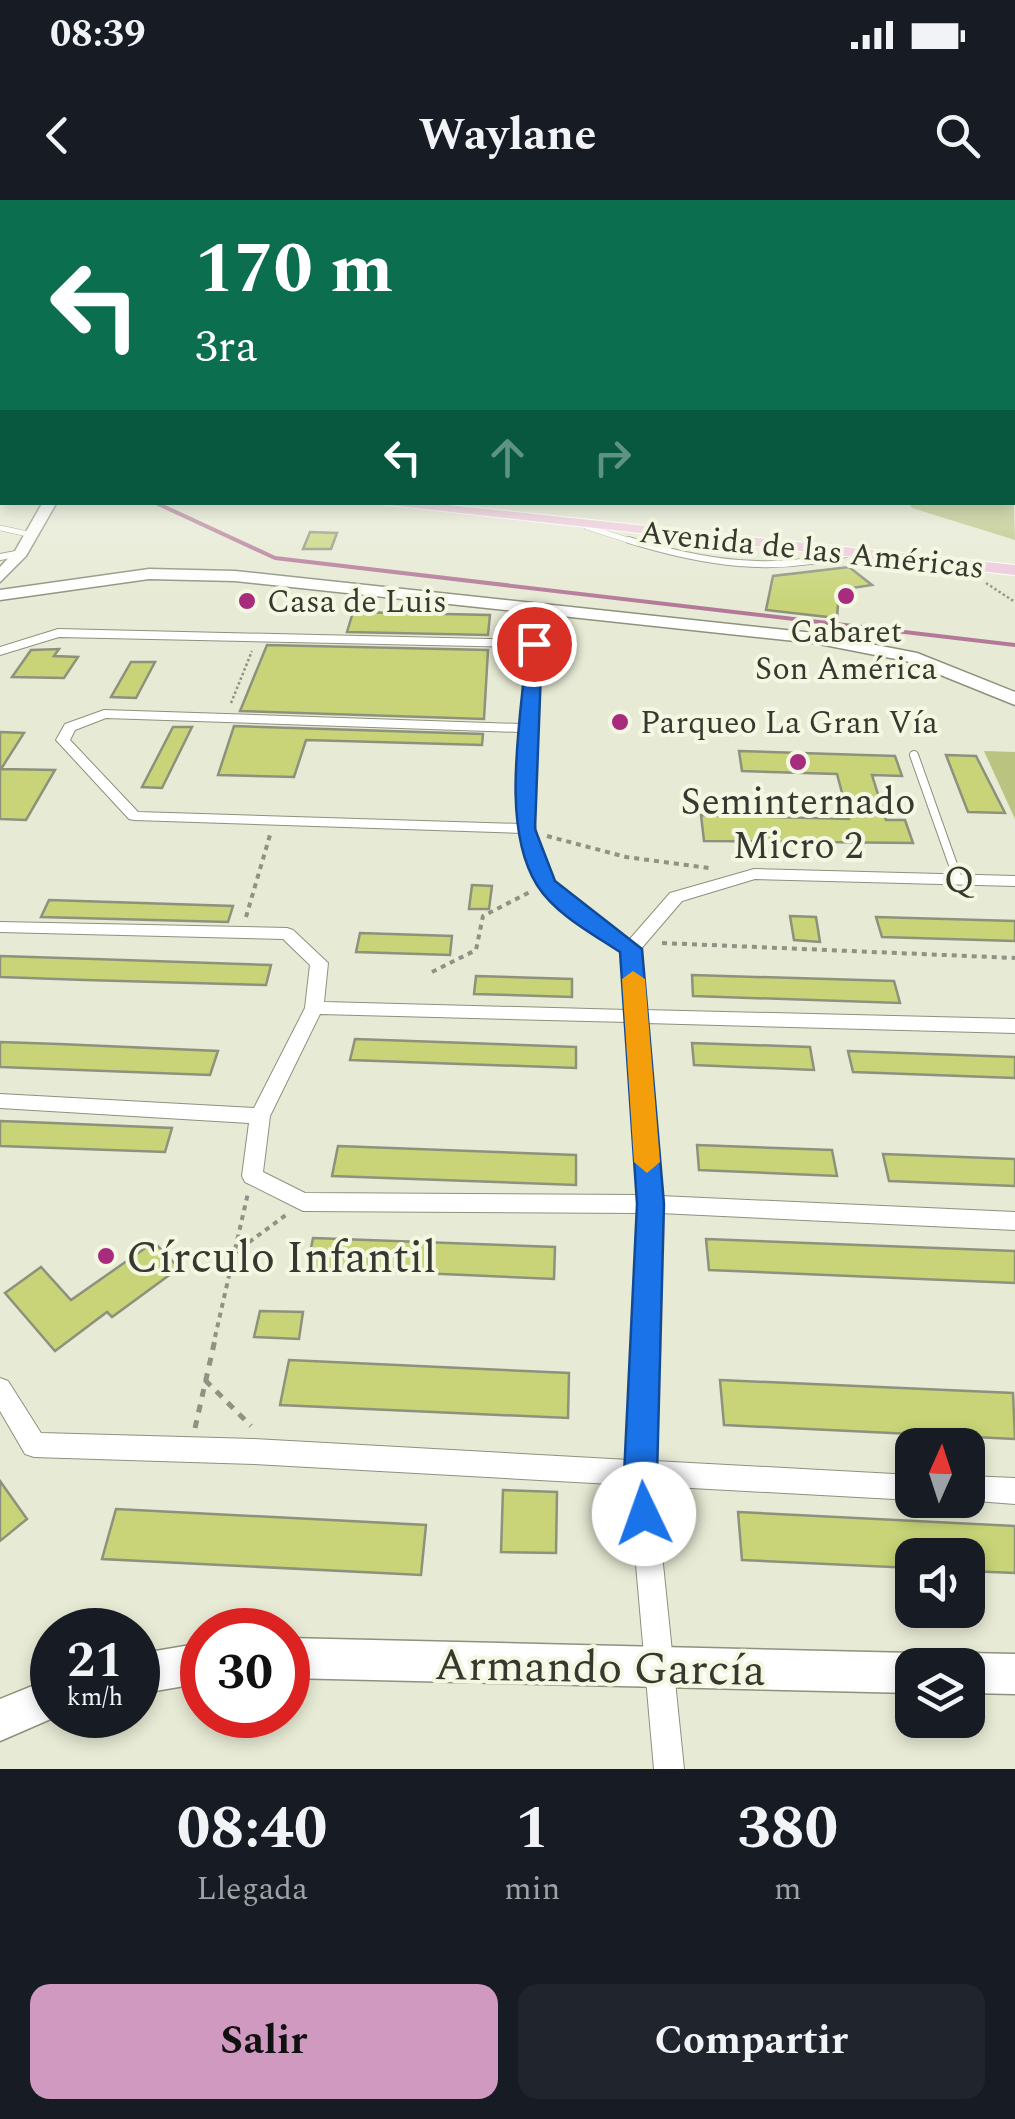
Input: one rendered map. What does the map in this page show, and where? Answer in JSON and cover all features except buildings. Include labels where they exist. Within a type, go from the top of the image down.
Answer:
[{"type":"main road","points":[[0,578],[48,505]]},
{"type":"main road","name":"Avenida de las Américas","points":[[396,505],[1015,570]]},
{"type":"main road","name":"Avenida de las Américas","points":[[491,505],[1015,558]]},
{"type":"main road","points":[[12,558],[31,584],[44,586]]},
{"type":"main road","points":[[0,595],[149,574],[234,576],[834,642],[911,656],[1015,699]]},
{"type":"main road","name":"Armando García","points":[[310,1659],[895,1672]]},
{"type":"main road","points":[[985,1673],[1015,1674]]},
{"type":"main road","points":[[0,1720],[30,1707]]},
{"type":"street","points":[[535,610],[525,829],[546,884],[578,913],[634,945],[650,1204],[641,1476],[669,1769]]},
{"type":"street","points":[[0,651],[58,633],[534,644]]},
{"type":"street","points":[[525,829],[134,816],[63,740],[70,727],[104,714],[530,728]]},
{"type":"street","name":"Q","points":[[634,945],[676,897],[754,874],[1015,881]]},
{"type":"street","points":[[0,927],[287,934],[319,963],[314,1008],[260,1116],[252,1176],[303,1202],[650,1204],[1015,1221]]},
{"type":"street","points":[[314,1008],[1015,1026]]},
{"type":"street","points":[[0,1101],[260,1116]]},
{"type":"street","points":[[0,1389],[34,1445],[276,1451],[641,1476],[895,1486]]},
{"type":"street","points":[[985,1490],[1015,1491]]},
{"type":"lane","points":[[587,527],[647,545],[753,568],[804,567],[850,553]]},
{"type":"lane","points":[[0,528],[28,534]]},
{"type":"lane","points":[[914,755],[958,879]]},
{"type":"path","points":[[224,718],[258,638]]},
{"type":"path","points":[[241,932],[274,820]]},
{"type":"path","points":[[525,829],[626,858],[754,874]]},
{"type":"path","points":[[432,972],[476,950],[482,916],[546,884]]},
{"type":"path","points":[[634,945],[1015,958]]},
{"type":"path","points":[[192,1447],[252,1176]]},
{"type":"path","points":[[234,1254],[303,1202]]},
{"type":"path","points":[[204,1379],[276,1451]]},
{"type":"green space","points":[[910,505],[1014,505],[1015,540]]},
{"type":"green space","points":[[984,751],[1015,752],[1015,819]]},
{"type":"waterway","points":[[160,505],[275,558],[1015,645]]},
{"type":"slow traffic","points":[[633,979],[647,1162]]},
{"type":"place","name":"Cabaret Son América","points":[[846,596]]},
{"type":"place","name":"Casa de Luis","points":[[247,601]]},
{"type":"place","name":"Parqueo La Gran Vía","points":[[620,722]]},
{"type":"place","name":"Seminternado Micro 2","points":[[798,762]]},
{"type":"place","name":"Círculo Infantil","points":[[106,1256]]},
{"type":"route","points":[[534,644],[525,829],[546,884],[578,913],[631,949],[650,1204],[641,1476],[644,1514]]}]
